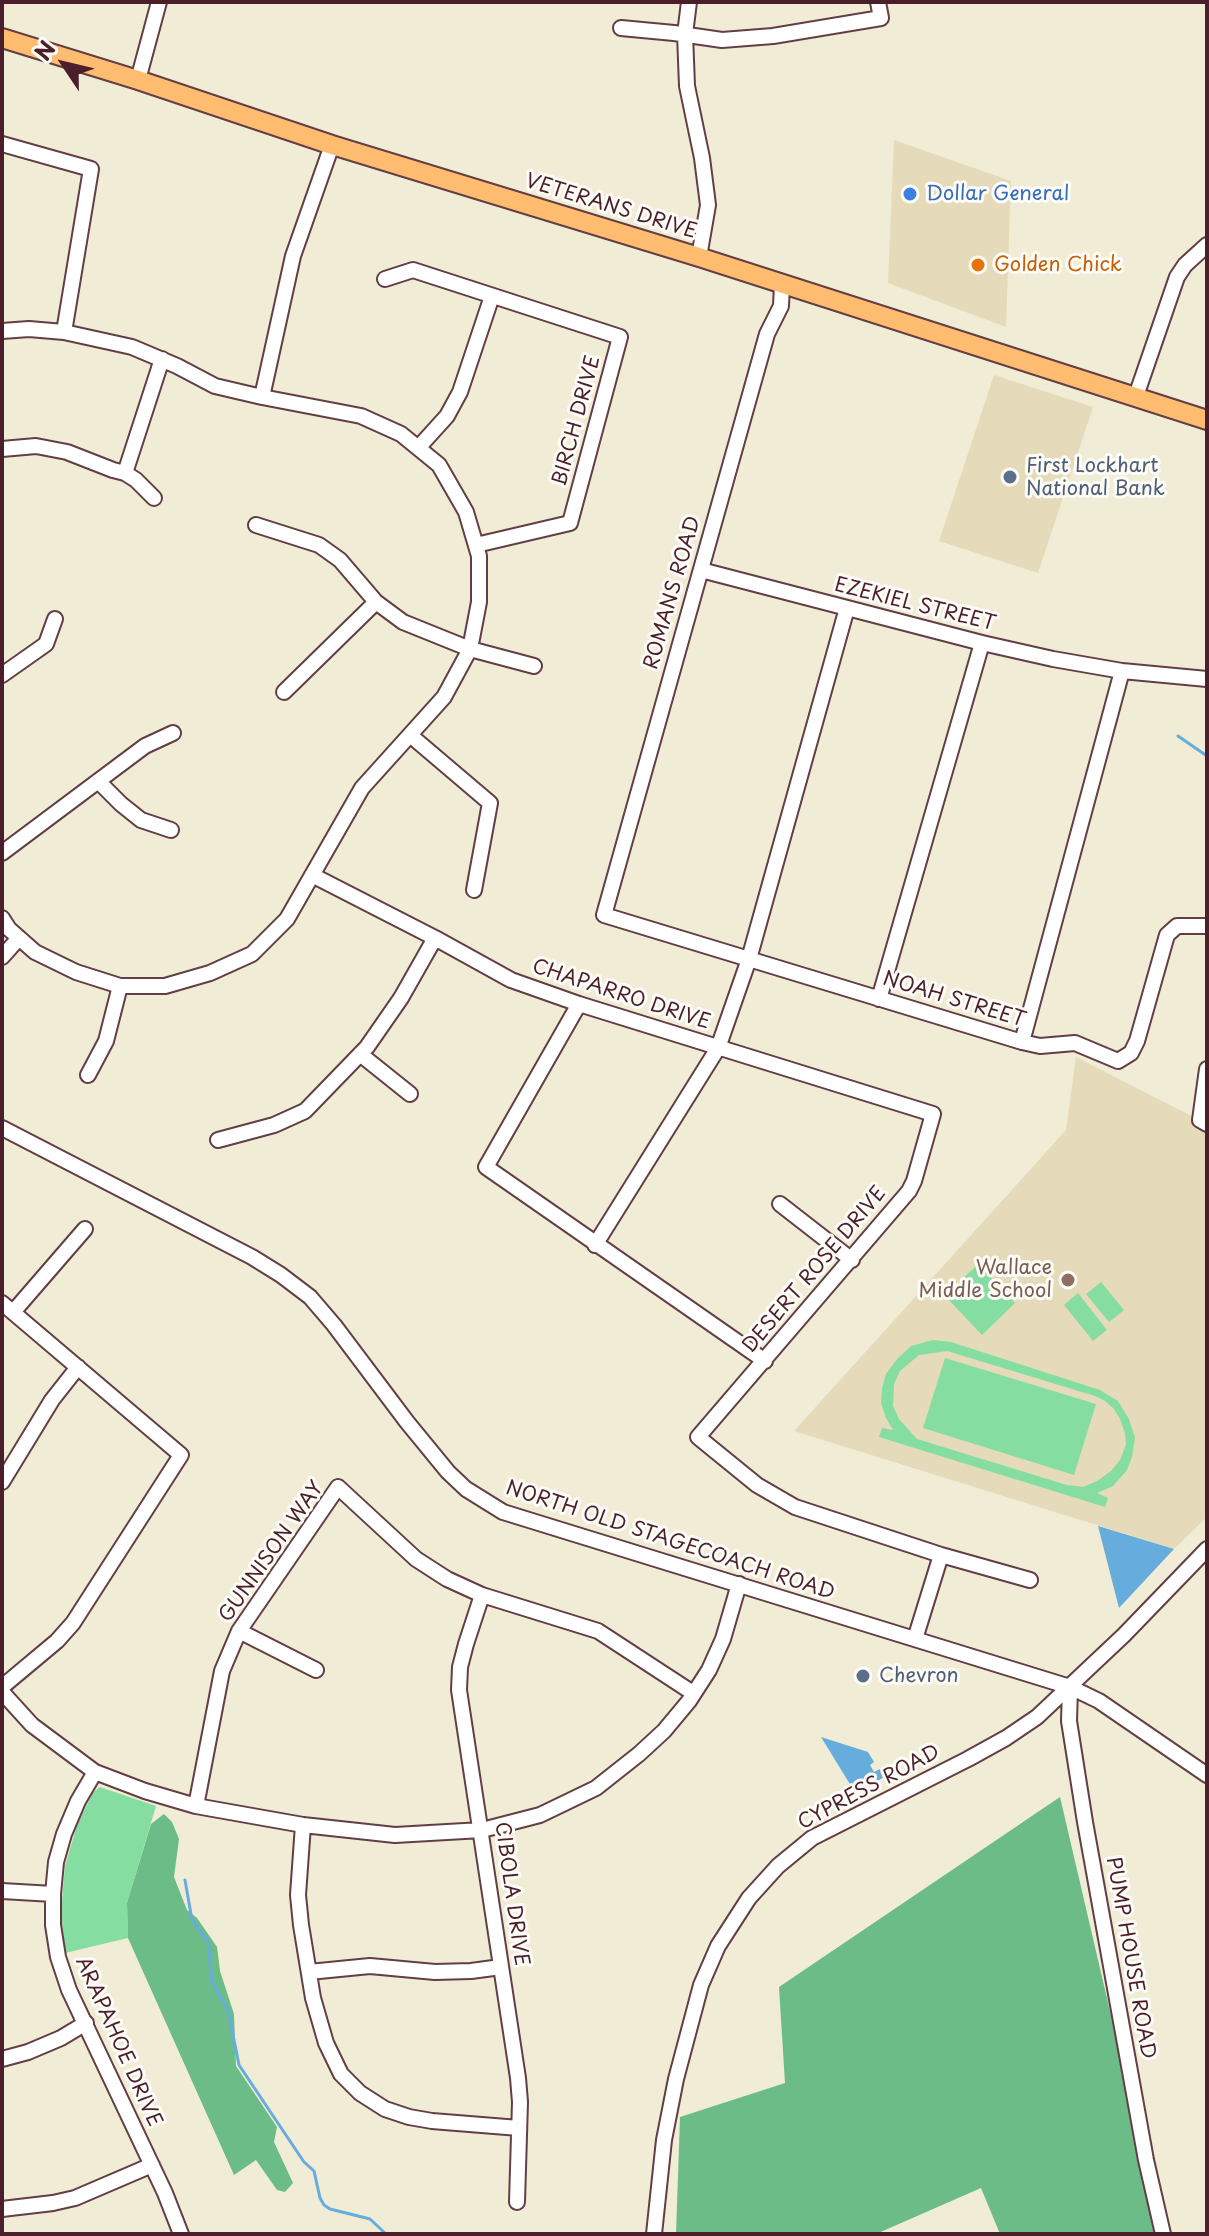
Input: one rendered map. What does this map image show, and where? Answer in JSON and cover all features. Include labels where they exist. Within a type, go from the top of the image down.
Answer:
[{"type":"main road","name":"VETERANS DRIVE","points":[[2,38],[1207,420]]},
{"type":"street","points":[[138,80],[159,2]]},
{"type":"street","points":[[689,2],[685,34],[687,86],[708,205],[699,257]]},
{"type":"street","points":[[621,28],[722,40],[773,36],[881,18],[878,2]]},
{"type":"street","points":[[2,144],[91,169],[64,332]]},
{"type":"street","points":[[262,397],[293,256],[332,145]]},
{"type":"street","points":[[1136,396],[1177,277],[1207,245]]},
{"type":"street","name":"BIRCH DRIVE","points":[[385,279],[413,270],[620,337],[570,523],[476,545]]},
{"type":"street","name":"ROMANS ROAD","points":[[604,915],[767,334],[781,306],[782,284]]},
{"type":"street","points":[[418,448],[447,416],[460,392],[492,296]]},
{"type":"street","points":[[2,331],[29,329],[64,332],[132,347],[215,386],[361,416],[401,434],[439,465],[466,512],[479,556],[479,602],[470,649],[444,697],[362,788],[287,919],[252,954],[210,973],[165,986],[120,986],[76,972],[35,952],[9,929],[2,918]]},
{"type":"street","points":[[125,473],[162,359]]},
{"type":"street","points":[[2,449],[51,448],[125,473],[154,498]]},
{"type":"street","points":[[256,525],[319,545],[340,560],[376,602],[403,622],[470,649],[534,666]]},
{"type":"street","name":"EZEKIEL STREET","points":[[701,570],[982,643],[1122,671],[1207,679]]},
{"type":"street","points":[[284,692],[376,602]]},
{"type":"street","points":[[595,1245],[718,1048],[749,959],[847,608]]},
{"type":"street","points":[[2,675],[46,644],[55,619]]},
{"type":"street","points":[[879,999],[982,643]]},
{"type":"street","points":[[1022,1042],[1122,671]]},
{"type":"street","points":[[2,853],[145,746],[173,733]]},
{"type":"street","points":[[410,735],[490,803],[474,890]]},
{"type":"street","points":[[98,781],[141,820],[171,830]]},
{"type":"street","name":"CHAPARRO DRIVE","points":[[312,875],[511,980],[933,1114]]},
{"type":"street","name":"NOAH STREET","points":[[604,915],[1022,1042],[1040,1046],[1075,1043],[1112,1060],[1122,1060],[1135,1048],[1167,935],[1177,926],[1207,926]]},
{"type":"street","points":[[2,957],[19,938]]},
{"type":"street","points":[[218,1140],[274,1125],[305,1111],[360,1054],[401,998],[435,938]]},
{"type":"street","points":[[88,1075],[106,1041],[120,986]]},
{"type":"street","points":[[579,1004],[486,1167],[765,1361]]},
{"type":"street","points":[[360,1054],[410,1094]]},
{"type":"street","points":[[1203,1122],[1207,1069]]},
{"type":"street","name":"DESERT ROSE DRIVE","points":[[933,1114],[909,1191],[698,1437],[757,1485],[795,1507],[941,1555]]},
{"type":"street","name":"NORTH OLD STAGECOACH ROAD","points":[[2,1128],[252,1257],[310,1297],[448,1472],[483,1500],[517,1517],[1070,1687],[1099,1701],[1207,1775]]},
{"type":"street","points":[[780,1204],[852,1260]]},
{"type":"street","points":[[85,1229],[8,1307],[181,1455],[73,1623],[2,1690],[32,1725],[95,1772],[196,1806],[303,1825],[395,1835],[482,1830],[540,1815],[596,1788],[664,1731],[709,1670],[723,1639],[739,1584]]},
{"type":"street","points":[[2,1482],[52,1400],[78,1367]]},
{"type":"street","name":"GUNNISON WAY","points":[[196,1806],[222,1671],[239,1631],[338,1487],[416,1559],[447,1579],[482,1595],[598,1631],[693,1693]]},
{"type":"street","name":"CYPRESS ROAD","points":[[654,2234],[664,2140],[676,2079],[701,1985],[718,1946],[749,1898],[778,1866],[812,1838],[1006,1738],[1037,1717],[1207,1549]]},
{"type":"street","points":[[915,1639],[941,1555],[1030,1580]]},
{"type":"street","name":"CIBOLA DRIVE","points":[[482,1595],[460,1667],[459,1690],[518,2078],[517,2202]]},
{"type":"street","points":[[239,1631],[316,1670]]},
{"type":"street","name":"PUMP HOUSE ROAD","points":[[1070,1687],[1069,1721],[1085,1822],[1146,2160],[1163,2234]]},
{"type":"street","name":"ARAPAHOE DRIVE","points":[[95,1772],[78,1801],[56,1862],[53,1925],[58,1957],[69,1990],[152,2165],[181,2234]]},
{"type":"street","points":[[303,1825],[298,1895],[309,1972],[326,2043],[341,2074],[360,2093],[385,2109],[409,2117],[519,2128]]},
{"type":"street","points":[[2,1891],[53,1894]]},
{"type":"street","points":[[309,1972],[370,1966],[435,1972],[501,1967]]},
{"type":"street","points":[[2,2059],[61,2038],[86,2023]]},
{"type":"street","points":[[2,2209],[75,2198],[152,2165]]},
{"type":"shaded area","points":[[894,140],[1011,181],[1006,327],[888,283]]},
{"type":"shaded area","points":[[994,375],[1093,407],[1038,573],[939,541]]},
{"type":"shaded area","name":"Wallace Middle School","points":[[1076,1057],[1207,1124],[1207,1517],[1174,1549],[794,1431],[1066,1130]]},
{"type":"green space","points":[[978,1264],[1015,1303],[982,1335],[945,1296]]},
{"type":"green space","points":[[1101,1282],[1124,1310],[1109,1322],[1086,1294]]},
{"type":"green space","points":[[1078,1293],[1107,1330],[1093,1341],[1064,1305]]},
{"type":"green space","points":[[933,1340],[951,1342],[1100,1390],[1118,1401],[1129,1419],[1135,1438],[1127,1470],[1113,1486],[1097,1493],[1108,1498],[1105,1507],[879,1437],[882,1428],[893,1430],[881,1403],[886,1374],[911,1346]],"holes":[[[947,1351],[1095,1396],[1114,1409],[1125,1433],[1126,1445],[1111,1471],[1083,1487],[1067,1485],[917,1439],[899,1419],[893,1406],[894,1384],[900,1371],[919,1355]]]},
{"type":"green space","points":[[945,1358],[1096,1404],[1074,1475],[923,1428]]},
{"type":"green space","points":[[100,1787],[156,1806],[127,1903],[128,1938],[65,1953],[61,1912],[65,1866],[77,1825],[93,1792]]},
{"type":"green space","points":[[1060,1797],[1162,2234],[1000,2234],[981,2188],[876,2234],[676,2234],[680,2117],[785,2083],[779,1987]]},
{"type":"green space","points":[[164,1814],[172,1822],[179,1839],[174,1877],[187,1910],[197,1918],[217,1947],[220,1971],[234,2014],[236,2066],[277,2127],[274,2142],[293,2183],[285,2192],[277,2190],[256,2160],[234,2175],[128,1938],[127,1903],[151,1824]]},
{"type":"water","points":[[1098,1526],[1174,1549],[1119,1608]]},
{"type":"water","points":[[821,1737],[868,1752],[874,1762],[870,1765],[874,1772],[880,1769],[884,1777],[856,1794]]},
{"type":"waterway","points":[[1178,736],[1207,756]]},
{"type":"waterway","points":[[185,1880],[192,1920],[208,1942],[212,1982],[228,2010],[239,2065],[304,2162],[314,2171],[324,2205],[370,2219],[386,2234]]},
{"type":"place","name":"Dollar General","points":[[910,194]]},
{"type":"place","name":"Golden Chick","points":[[978,265]]},
{"type":"place","name":"First Lockhart National Bank","points":[[1010,477]]},
{"type":"place","name":"Wallace Middle School","points":[[1068,1280]]},
{"type":"place","name":"Chevron","points":[[863,1676]]}]
